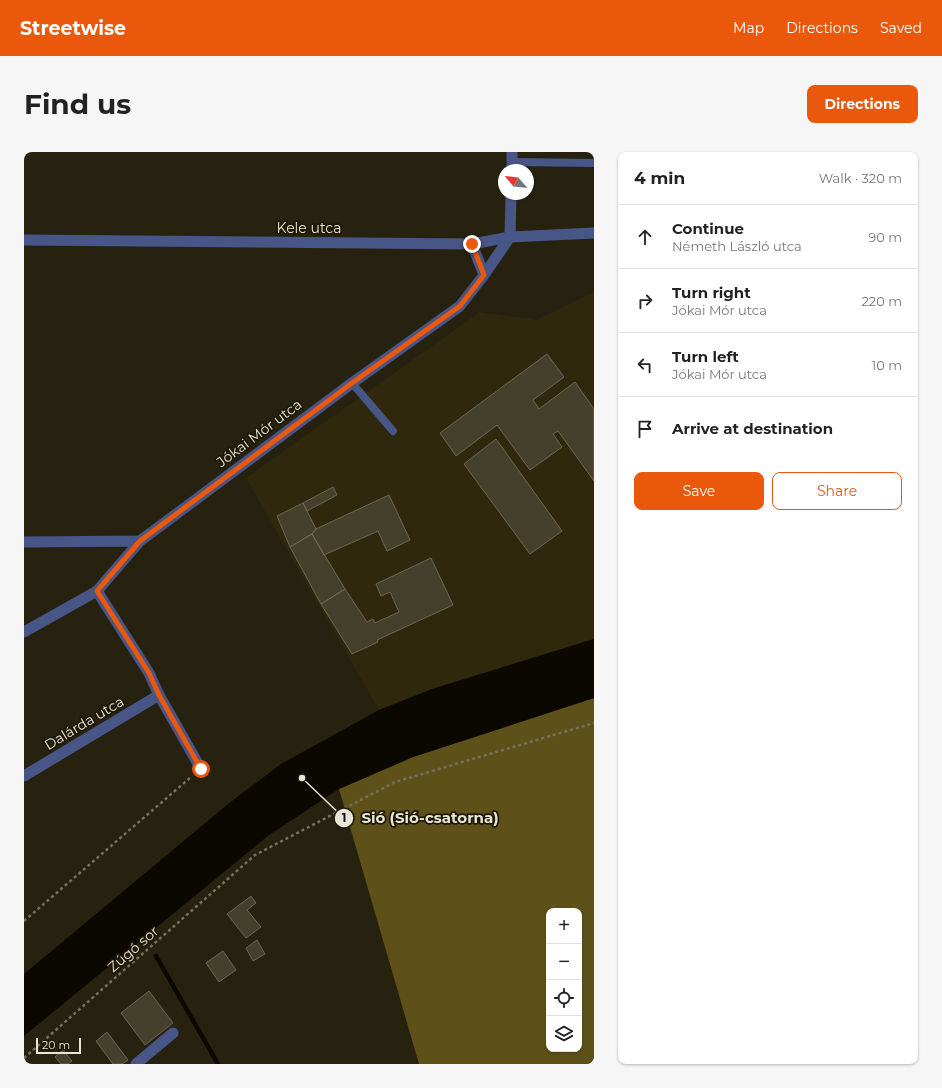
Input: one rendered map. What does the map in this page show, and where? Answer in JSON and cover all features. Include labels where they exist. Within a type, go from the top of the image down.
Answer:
[{"type":"street","points":[[510,237],[511,200]]},
{"type":"street","name":"Kele utca","points":[[24,240],[472,244],[510,237],[594,233]]},
{"type":"street","name":"Jókai Mór utca","points":[[24,632],[97,591],[140,541],[352,383],[460,306],[484,275],[510,237]]},
{"type":"street","points":[[472,244],[484,275]]},
{"type":"street","points":[[24,542],[140,541]]},
{"type":"street","points":[[97,591],[149,673],[159,695],[201,769]]},
{"type":"street","name":"Dalárda utca","points":[[24,776],[159,695]]},
{"type":"street","points":[[136,1064],[172,1033]]},
{"type":"lane","points":[[512,161],[594,163]]},
{"type":"lane","points":[[352,383],[393,432]]},
{"type":"path","name":"Zúgó sor","points":[[24,1058],[255,855],[395,782],[594,723]]},
{"type":"path","points":[[24,921],[201,769]]},
{"type":"shaded area","points":[[594,292],[594,639],[432,689],[379,710],[246,478],[480,312],[536,320]]},
{"type":"shaded area","points":[[594,639],[594,698],[413,757],[339,789],[269,835],[24,1036],[24,974],[228,804],[281,764],[379,710],[432,689]]},
{"type":"shaded area","points":[[594,698],[594,1064],[419,1064],[339,789],[413,757]]},
{"type":"building","points":[[547,354],[564,377],[533,400],[539,409],[575,382],[594,409],[594,481],[558,431],[553,434],[562,447],[530,470],[497,425],[456,456],[440,433]]},
{"type":"building","points":[[496,439],[562,531],[530,554],[464,464]]},
{"type":"building","points":[[333,487],[337,495],[307,511],[303,503]]},
{"type":"building","points":[[389,495],[410,540],[387,551],[378,531],[324,555],[312,534],[316,529]]},
{"type":"building","points":[[303,503],[316,529],[312,534],[290,547],[277,516]]},
{"type":"building","points":[[312,534],[345,589],[321,604],[290,547]]},
{"type":"building","points":[[431,558],[453,605],[377,640],[378,642],[352,654],[321,604],[345,589],[367,622],[373,619],[375,623],[399,612],[390,592],[381,596],[376,584]]},
{"type":"building","points":[[251,896],[256,903],[247,910],[261,927],[246,938],[227,914]]},
{"type":"building","points":[[257,940],[265,954],[253,961],[246,948]]},
{"type":"building","points":[[223,951],[236,970],[219,982],[206,963]]},
{"type":"building","points":[[149,991],[173,1023],[145,1045],[121,1013]]},
{"type":"building","points":[[107,1032],[128,1060],[122,1064],[113,1064],[96,1041]]},
{"type":"building","points":[[63,1050],[72,1061],[68,1064],[61,1064],[55,1057]]},
{"type":"waterway","points":[[156,956],[218,1064]]},
{"type":"place","name":"Sió (Sió-csatorna)","points":[[302,778]]},
{"type":"route","points":[[201,769],[159,695],[149,673],[97,591],[140,541],[352,383],[460,306],[484,275],[472,244]]}]
